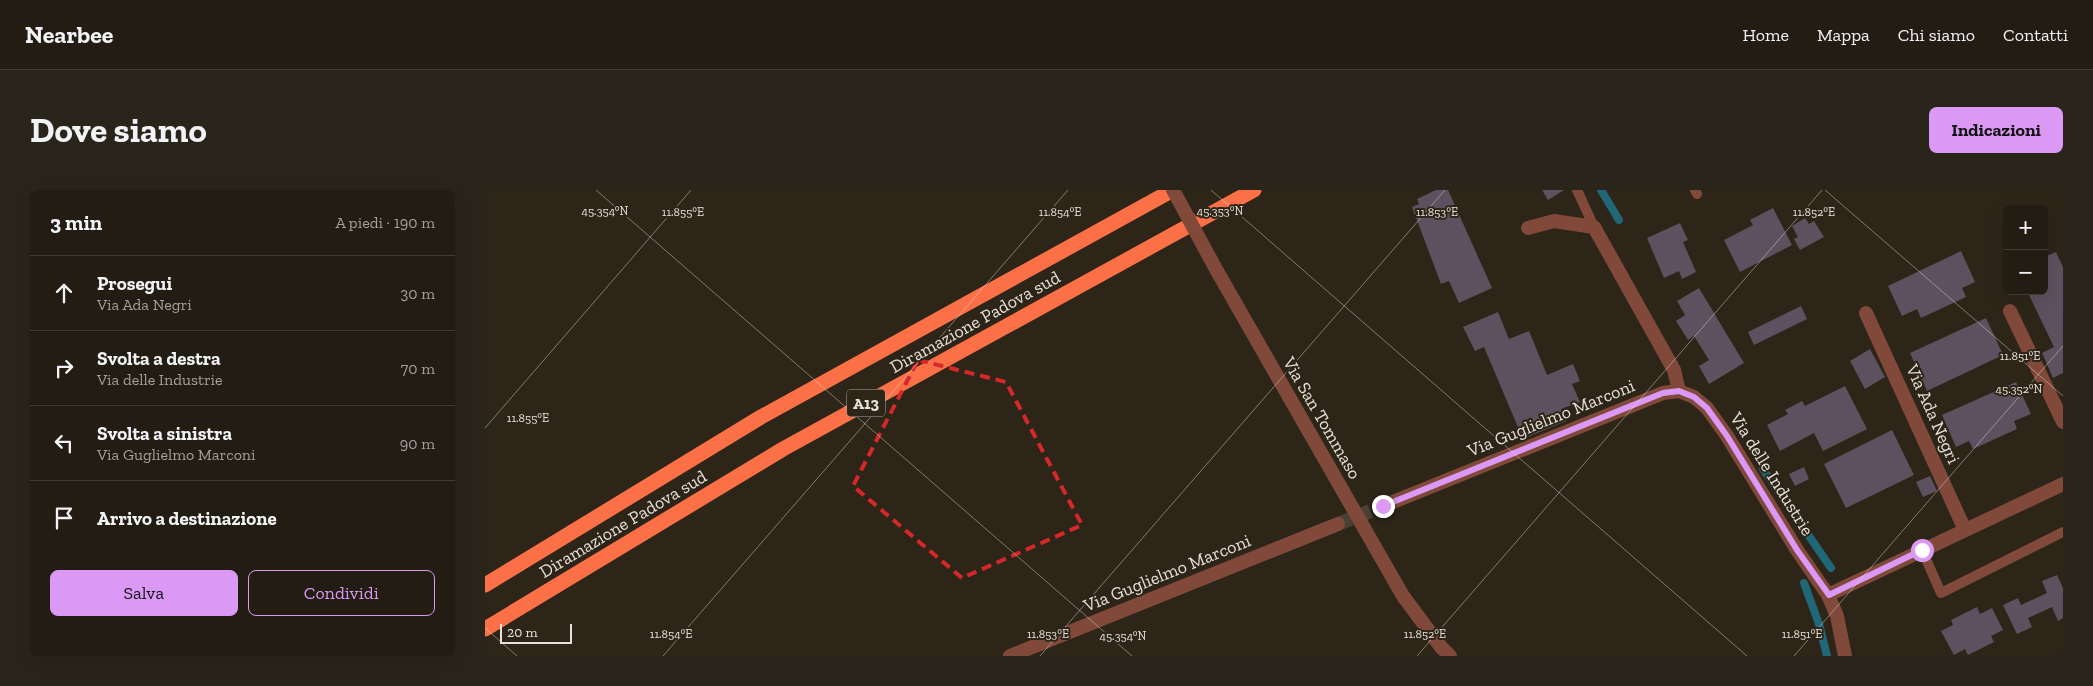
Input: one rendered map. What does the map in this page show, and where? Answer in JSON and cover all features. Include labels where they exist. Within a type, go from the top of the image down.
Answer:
[{"type":"highway","name":"Diramazione Padova sud","points":[[485,585],[761,417],[1173,190]]},
{"type":"highway","name":"Diramazione Padova sud","points":[[485,629],[783,449],[1254,190]]},
{"type":"street","name":"Via San Tommaso","points":[[1173,190],[1217,271],[1403,596],[1441,647],[1450,656]]},
{"type":"street","points":[[1528,228],[1554,221],[1594,228],[1674,370],[1679,391]]},
{"type":"street","points":[[2010,311],[2063,422]]},
{"type":"street","name":"Via Ada Negri","points":[[1866,313],[1965,530]]},
{"type":"street","name":"Via Guglielmo Marconi","points":[[1383,506],[1663,393],[1679,391]]},
{"type":"street","name":"Via delle Industrie","points":[[1679,391],[1694,397],[1707,408],[1797,550],[1829,595],[1837,616],[1845,656]]},
{"type":"street","points":[[1829,595],[2063,484]]},
{"type":"street","name":"Via Guglielmo Marconi","points":[[1010,656],[1338,524]]},
{"type":"lane","points":[[1577,190],[1594,228]]},
{"type":"lane","points":[[1922,550],[1941,593],[2063,532]]},
{"type":"highlighted area","points":[[918,360],[1006,382],[1082,525],[962,578],[853,486]]},
{"type":"building","points":[[1436,190],[1448,190],[1492,288],[1459,303],[1449,281],[1441,284],[1412,207],[1419,204],[1417,199]]},
{"type":"building","points":[[1542,190],[1564,190],[1548,200]]},
{"type":"building","points":[[1773,208],[1792,245],[1740,272],[1724,240],[1753,225],[1750,220]]},
{"type":"building","points":[[1805,218],[1809,224],[1814,221],[1824,237],[1800,250],[1794,239],[1798,237],[1792,226]]},
{"type":"building","points":[[1680,223],[1688,240],[1683,242],[1696,272],[1682,279],[1679,271],[1664,278],[1647,238]]},
{"type":"building","points":[[1961,251],[1975,282],[1962,288],[1966,297],[1921,318],[1917,309],[1902,316],[1888,286]]},
{"type":"building","points":[[2056,252],[2063,267],[2063,373],[2053,378],[2042,353],[2054,347],[2029,295],[2048,295],[2048,255]]},
{"type":"building","points":[[1699,288],[1744,363],[1709,384],[1699,366],[1709,360],[1694,336],[1688,340],[1676,321],[1685,315],[1677,301]]},
{"type":"building","points":[[1801,306],[1807,319],[1754,345],[1748,332]]},
{"type":"building","points":[[1498,312],[1509,339],[1529,331],[1547,375],[1573,364],[1580,381],[1572,384],[1580,402],[1561,409],[1566,421],[1523,439],[1484,347],[1475,351],[1463,327]]},
{"type":"building","points":[[1986,318],[2003,355],[1927,391],[1910,353]]},
{"type":"building","points":[[1870,349],[1885,377],[1865,389],[1850,361]]},
{"type":"building","points":[[2016,382],[2031,414],[2014,421],[2017,429],[1973,449],[1969,441],[1956,447],[1942,415]]},
{"type":"building","points":[[1845,386],[1867,429],[1823,451],[1814,433],[1780,451],[1767,425],[1788,414],[1785,410],[1802,401],[1805,406]]},
{"type":"building","points":[[1892,430],[1914,475],[1846,508],[1824,464]]},
{"type":"building","points":[[1804,467],[1809,479],[1795,486],[1789,474]]},
{"type":"building","points":[[1930,476],[1937,491],[1923,497],[1916,482]]},
{"type":"building","points":[[2057,575],[2063,588],[2063,618],[2058,621],[2052,607],[2028,618],[2032,627],[2017,634],[2003,605],[2018,598],[2021,605],[2047,593],[2042,581]]},
{"type":"building","points":[[1977,607],[1980,614],[1992,608],[2003,630],[1991,636],[1994,642],[1968,655],[1965,649],[1954,655],[1941,631],[1953,625],[1951,620]]},
{"type":"waterway","points":[[1601,190],[1619,220]]},
{"type":"waterway","points":[[1763,469],[1831,568]]},
{"type":"waterway","points":[[1804,583],[1819,624],[1827,656]]},
{"type":"tunnel","points":[[1338,524],[1383,506]]},
{"type":"route","points":[[1383,506],[1663,393],[1679,391],[1694,397],[1707,408],[1727,436],[1797,550],[1829,595],[1922,550]]}]
